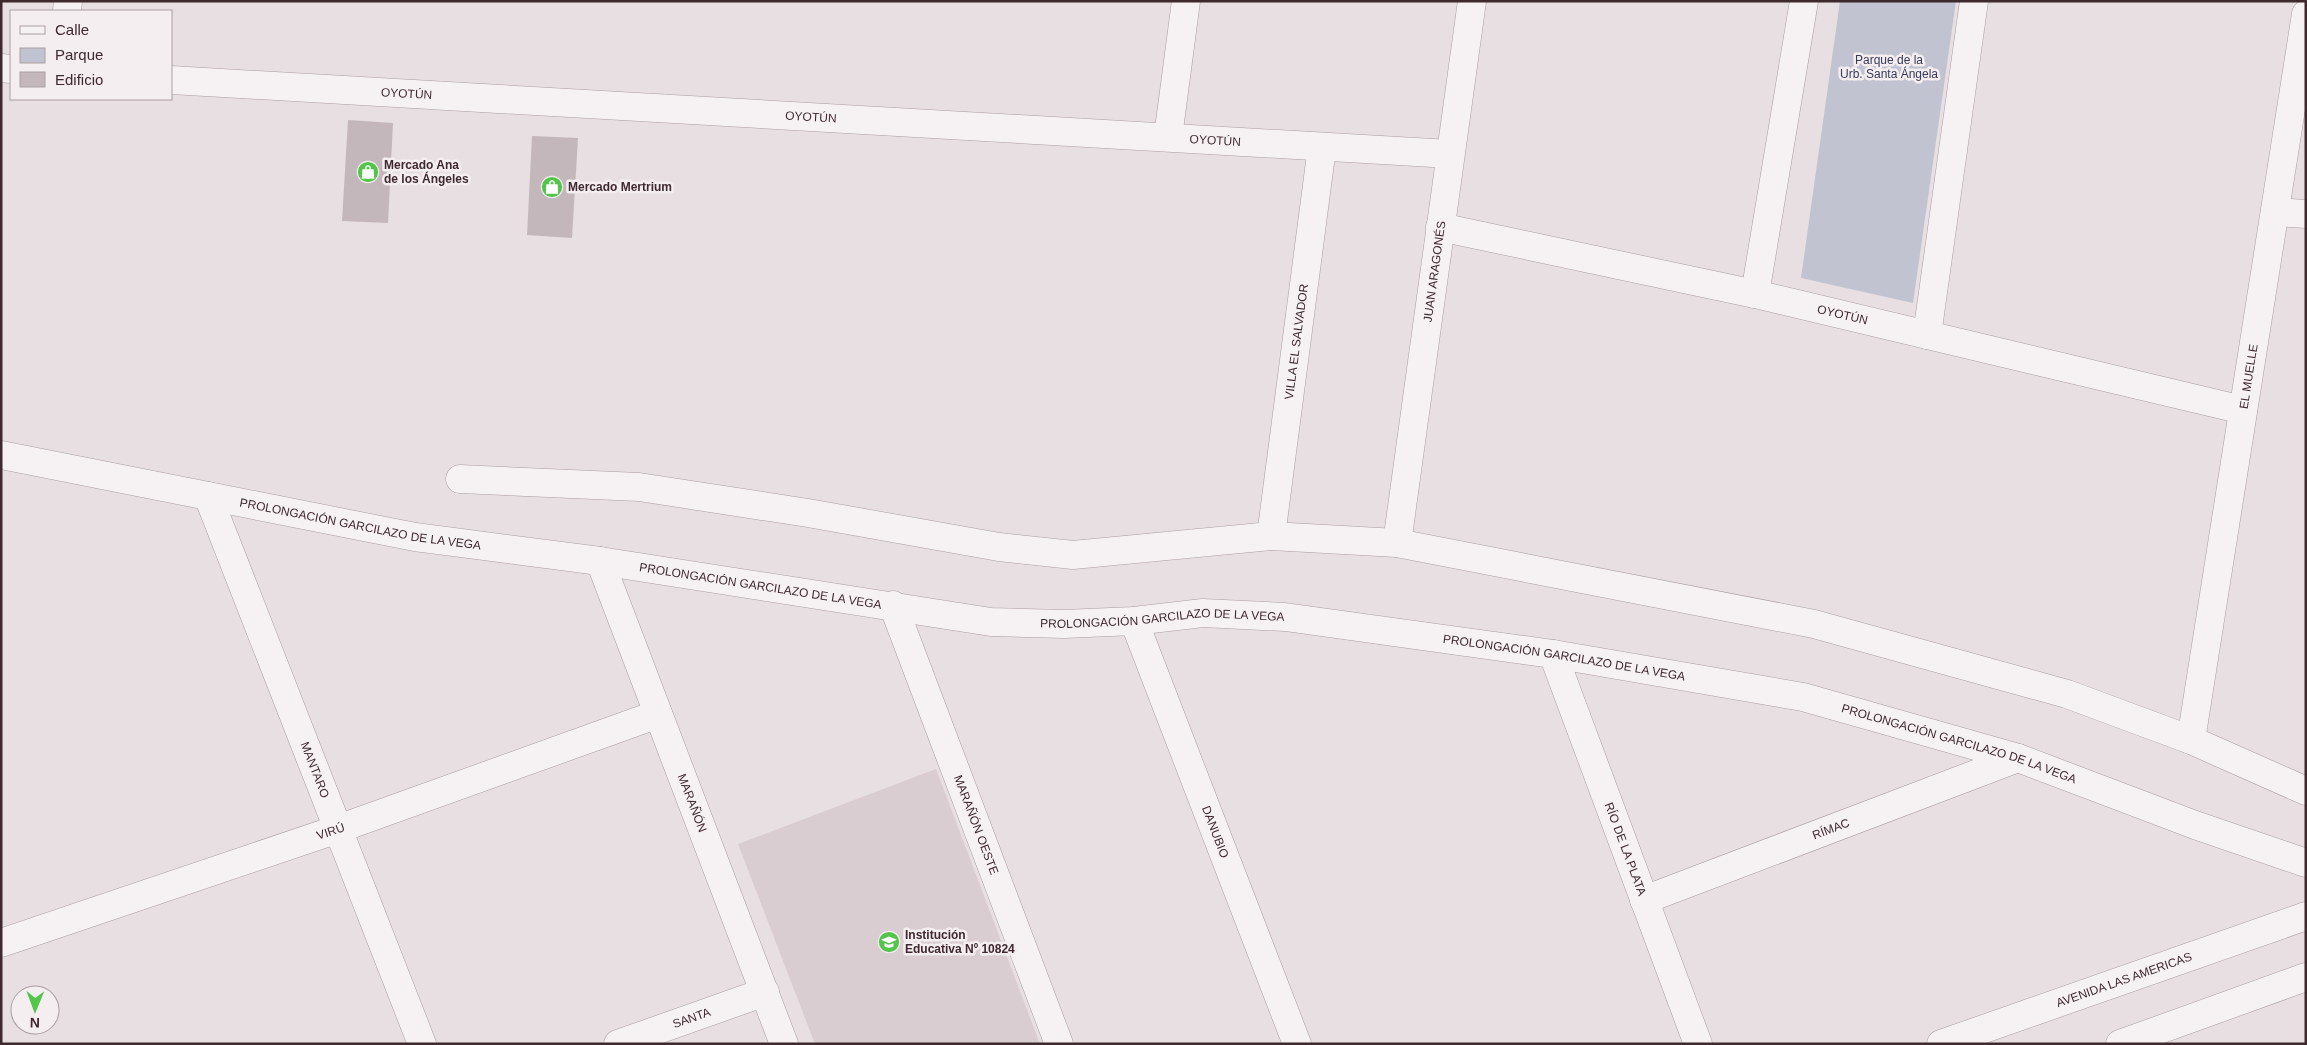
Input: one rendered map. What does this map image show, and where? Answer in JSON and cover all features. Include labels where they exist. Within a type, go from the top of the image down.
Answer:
[{"type":"street","points":[[1168,138],[1186,1]]},
{"type":"street","name":"JUAN ARAGONÉS","points":[[1397,544],[1472,1]]},
{"type":"street","points":[[1755,294],[1804,1]]},
{"type":"street","points":[[1927,335],[1974,1]]},
{"type":"street","name":"EL MUELLE","points":[[2191,740],[2306,14]]},
{"type":"street","name":"OYOTÚN","points":[[172,80],[1450,154]]},
{"type":"street","name":"VILLA EL SALVADOR","points":[[1271,536],[1322,147]]},
{"type":"street","points":[[2275,212],[2306,214]]},
{"type":"street","name":"OYOTÚN","points":[[1440,227],[1755,294],[2243,410]]},
{"type":"street","name":"PROLONGACIÓN GARCILAZO DE LA VEGA","points":[[1,455],[415,537],[600,561],[893,605],[992,622],[1064,624],[1134,621],[1203,613],[1285,617],[1553,654],[1803,697],[2018,758],[2195,826],[2306,863]]},
{"type":"street","points":[[460,479],[640,487],[808,513],[1000,547],[1073,555],[1271,536],[1397,544],[1814,624],[2067,694],[2191,740],[2306,791]]},
{"type":"street","name":"MANTARO","points":[[208,496],[422,1044]]},
{"type":"street","name":"MARAÑÓN","points":[[600,561],[784,1044]]},
{"type":"street","name":"MARAÑÓN OESTE","points":[[893,605],[1059,1044]]},
{"type":"street","name":"DANUBIO","points":[[1134,621],[1297,1044]]},
{"type":"street","name":"RÍO DE LA PLATA","points":[[1553,654],[1698,1044]]},
{"type":"street","name":"VIRÚ","points":[[1,943],[338,828],[658,714]]},
{"type":"street","name":"RÍMAC","points":[[1644,900],[2018,758]]},
{"type":"street","name":"AVENIDA LAS AMERICAS","points":[[1941,1044],[2306,916]]},
{"type":"street","points":[[2120,1044],[2306,977]]},
{"type":"street","name":"SANTA","points":[[618,1044],[765,992]]},
{"type":"shaded area","name":"Institución Educativa Nº 10824","points":[[936,769],[1040,1044],[815,1044],[738,844]]},
{"type":"green space","name":"Parque de la Urb. Santa Ángela","points":[[1840,1],[1956,1],[1913,303],[1801,278]]},
{"type":"building","name":"Mercado Ana de los Ángeles","points":[[348,120],[393,123],[388,223],[342,221]]},
{"type":"building","name":"Mercado Mertrium","points":[[532,136],[578,138],[572,238],[527,235]]},
{"type":"place","name":"Mercado Ana de los Ángeles","points":[[368,172]]},
{"type":"place","name":"Mercado Mertrium","points":[[552,187]]},
{"type":"place","name":"Institución Educativa Nº 10824","points":[[889,942]]}]
